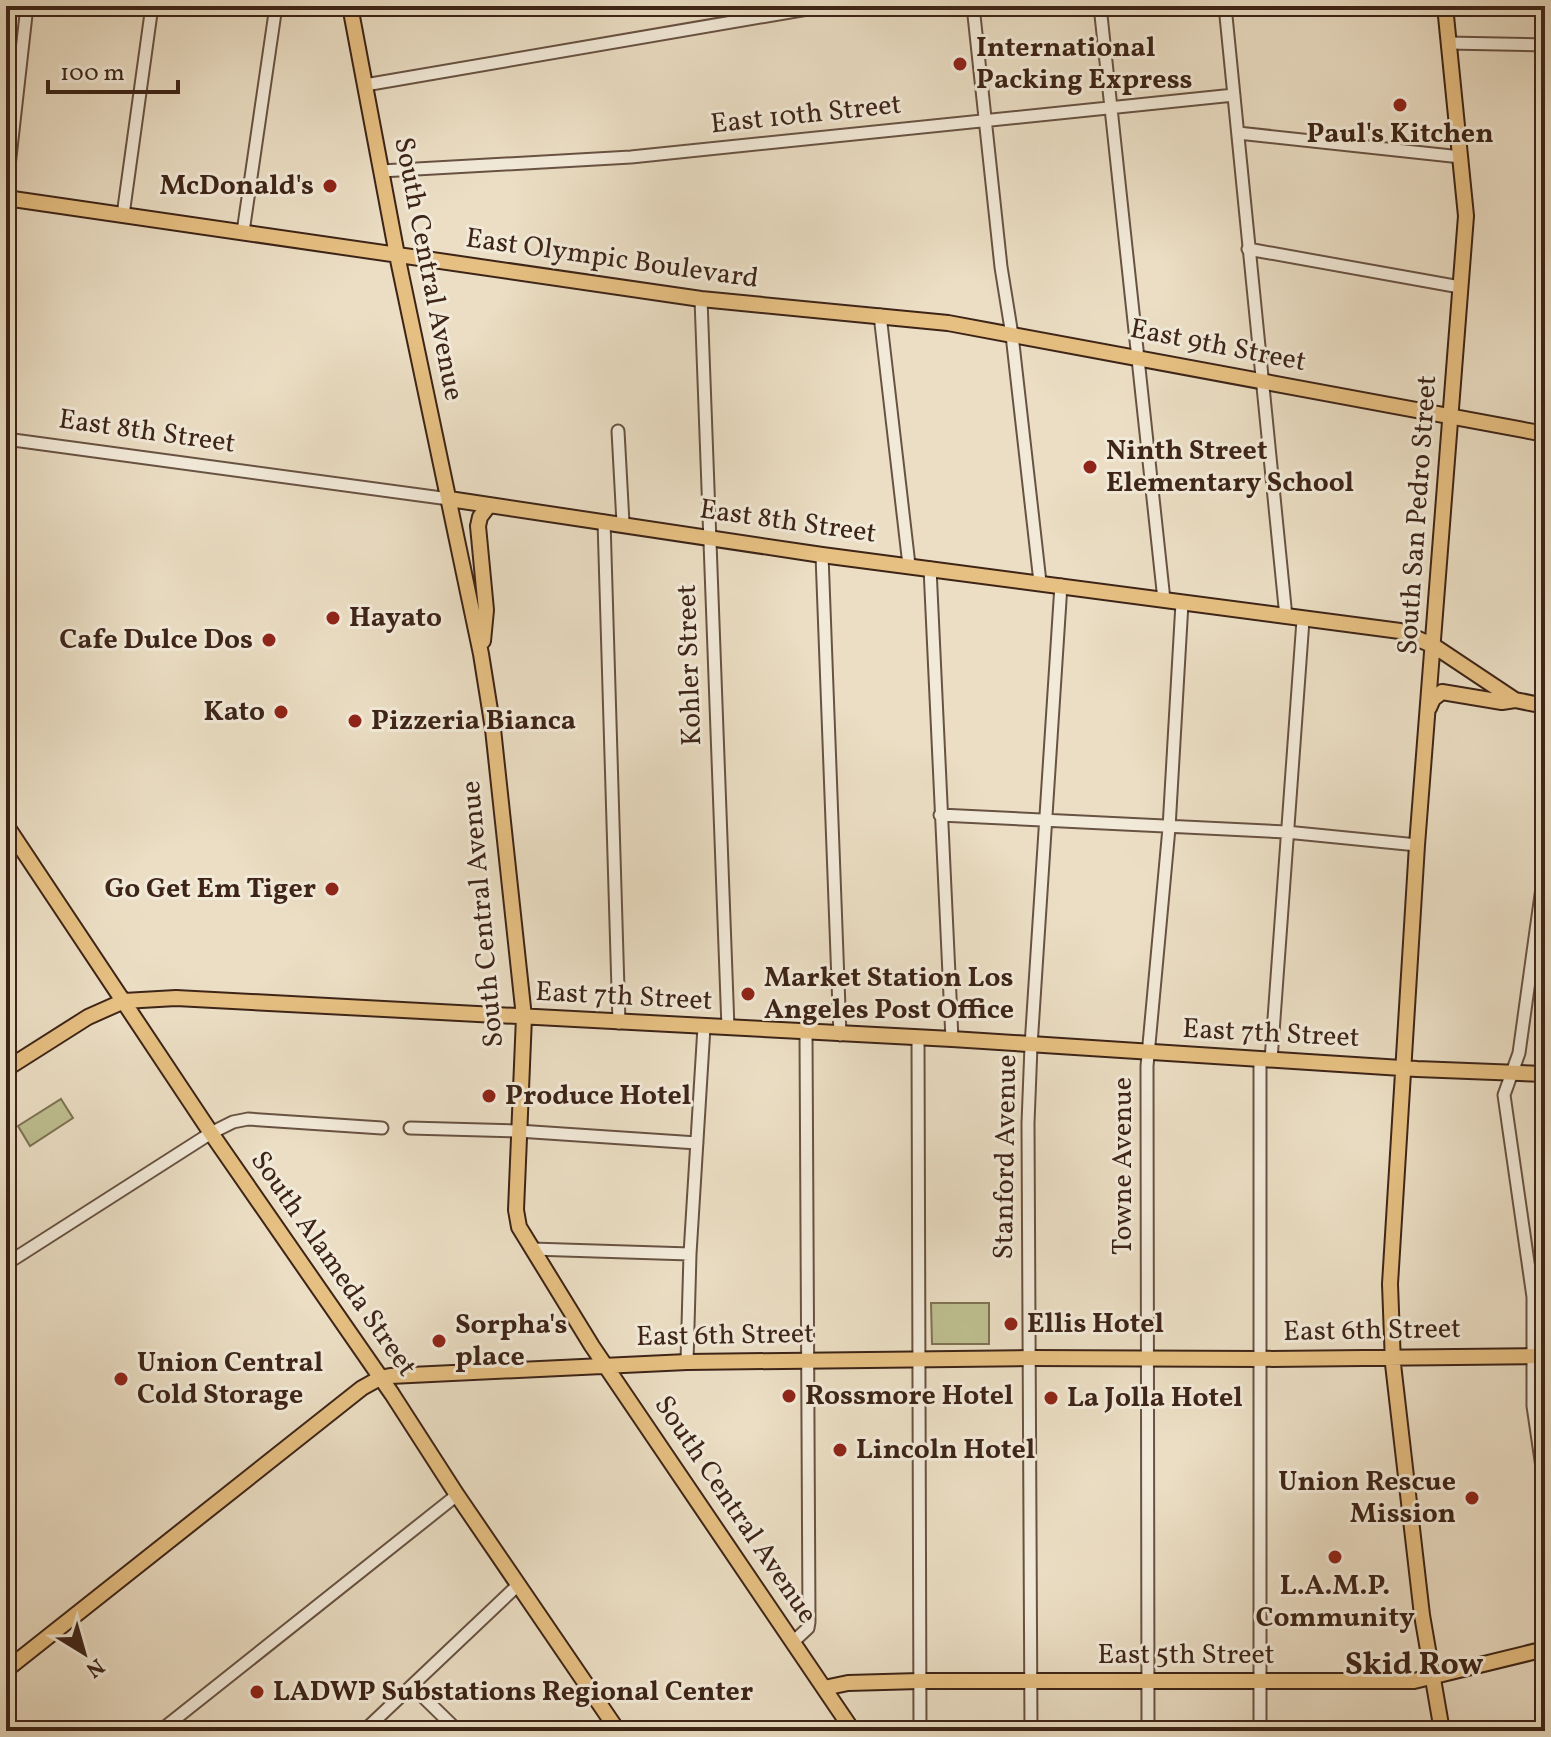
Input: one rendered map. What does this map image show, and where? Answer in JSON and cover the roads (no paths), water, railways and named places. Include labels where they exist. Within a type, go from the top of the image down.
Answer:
[{"type":"main road","name":"South Central Avenue","points":[[350,6],[397,255],[481,654],[495,744],[524,1017],[516,1210],[519,1227],[605,1365],[853,1731]]},
{"type":"main road","name":"South San Pedro Street","points":[[1403,1067],[1417,845],[1466,216],[1445,6]]},
{"type":"main road","name":"East Olympic Boulevard","points":[[6,196],[701,299],[880,315]]},
{"type":"main road","name":"East 9th Street","points":[[880,315],[948,323],[1545,434]]},
{"type":"main road","name":"East 8th Street","points":[[449,499],[822,555],[1400,631],[1434,646],[1515,700],[1545,706]]},
{"type":"main road","points":[[481,654],[486,610],[478,526],[480,517],[489,505]]},
{"type":"main road","points":[[1428,708],[1442,692],[1502,702],[1515,700]]},
{"type":"main road","name":"South Alameda Street","points":[[6,825],[211,1133],[618,1731]]},
{"type":"main road","name":"East 7th Street","points":[[6,1069],[88,1017],[124,1001],[176,998],[1545,1074]]},
{"type":"main road","points":[[1403,1067],[1390,1284],[1393,1356],[1422,1615],[1442,1731]]},
{"type":"main road","name":"East 6th Street","points":[[7,1667],[362,1388],[380,1378],[436,1372],[687,1362],[1539,1356]]},
{"type":"main road","name":"East 5th Street","points":[[824,1688],[848,1683],[919,1681],[1404,1681],[1432,1678],[1545,1649]]},
{"type":"street","points":[[6,196],[27,6]]},
{"type":"street","points":[[123,215],[152,6]]},
{"type":"street","points":[[243,232],[276,6]]},
{"type":"street","points":[[365,85],[825,6]]},
{"type":"street","points":[[973,6],[1040,582]]},
{"type":"street","points":[[1100,6],[1164,600]]},
{"type":"street","points":[[1225,6],[1286,617]]},
{"type":"street","points":[[1448,43],[1545,45]]},
{"type":"street","points":[[6,49],[21,51]]},
{"type":"street","name":"East 10th Street","points":[[381,171],[631,157],[1234,95]]},
{"type":"street","points":[[1238,133],[1461,157]]},
{"type":"street","points":[[1248,249],[1460,287]]},
{"type":"street","name":"Kohler Street","points":[[701,299],[728,1028]]},
{"type":"street","points":[[880,315],[909,565]]},
{"type":"street","points":[[618,431],[623,523]]},
{"type":"street","name":"East 8th Street","points":[[6,439],[449,499]]},
{"type":"street","points":[[604,521],[619,1023]]},
{"type":"street","points":[[822,555],[840,1035]]},
{"type":"street","points":[[930,568],[952,1039]]},
{"type":"street","name":"Stanford Avenue","points":[[1031,1731],[1028,1250],[1031,1046],[1061,585]]},
{"type":"street","name":"Towne Avenue","points":[[1148,1731],[1146,1095],[1169,828],[1182,603]]},
{"type":"street","points":[[1260,1731],[1260,1359],[1265,1060],[1303,620]]},
{"type":"street","points":[[940,815],[1286,832],[1417,845]]},
{"type":"street","points":[[1545,866],[1519,1053],[1504,1095],[1533,1297],[1539,1356],[1533,1406],[1545,1488]]},
{"type":"street","points":[[687,1362],[690,1254],[704,1027]]},
{"type":"street","points":[[793,1642],[808,1628],[809,1622],[806,1033]]},
{"type":"street","points":[[918,1038],[920,1731]]},
{"type":"street","points":[[6,1264],[233,1122],[248,1119],[382,1128]]},
{"type":"street","points":[[410,1128],[518,1131],[697,1143]]},
{"type":"street","points":[[532,1249],[690,1254]]},
{"type":"street","points":[[160,1731],[457,1495]]},
{"type":"street","points":[[364,1731],[518,1585]]},
{"type":"street","points":[[413,1687],[458,1731]]},
{"type":"place","name":"International Packing Express","points":[[960,64]]},
{"type":"place","name":"Paul's Kitchen","points":[[1400,105]]},
{"type":"place","name":"McDonald's","points":[[330,186]]},
{"type":"place","name":"Ninth Street Elementary School","points":[[1090,467]]},
{"type":"place","name":"Hayato","points":[[333,618]]},
{"type":"place","name":"Cafe Dulce Dos","points":[[269,640]]},
{"type":"place","name":"Kato","points":[[281,712]]},
{"type":"place","name":"Pizzeria Bianca","points":[[355,721]]},
{"type":"place","name":"Go Get Em Tiger","points":[[332,889]]},
{"type":"place","name":"Market Station Los Angeles Post Office","points":[[748,994]]},
{"type":"place","name":"Produce Hotel","points":[[489,1096]]},
{"type":"place","name":"Ellis Hotel","points":[[1011,1324]]},
{"type":"place","name":"Sorpha's place","points":[[439,1341]]},
{"type":"place","name":"Union Central Cold Storage","points":[[121,1379]]},
{"type":"place","name":"Rossmore Hotel","points":[[789,1396]]},
{"type":"place","name":"La Jolla Hotel","points":[[1051,1398]]},
{"type":"place","name":"Lincoln Hotel","points":[[840,1450]]},
{"type":"place","name":"Union Rescue Mission","points":[[1472,1498]]},
{"type":"place","name":"L.A.M.P. Community","points":[[1335,1557]]},
{"type":"place","name":"LADWP Substations Regional Center","points":[[257,1692]]},
{"type":"district","name":"Skid Row","points":[[1414,1666]]}]
